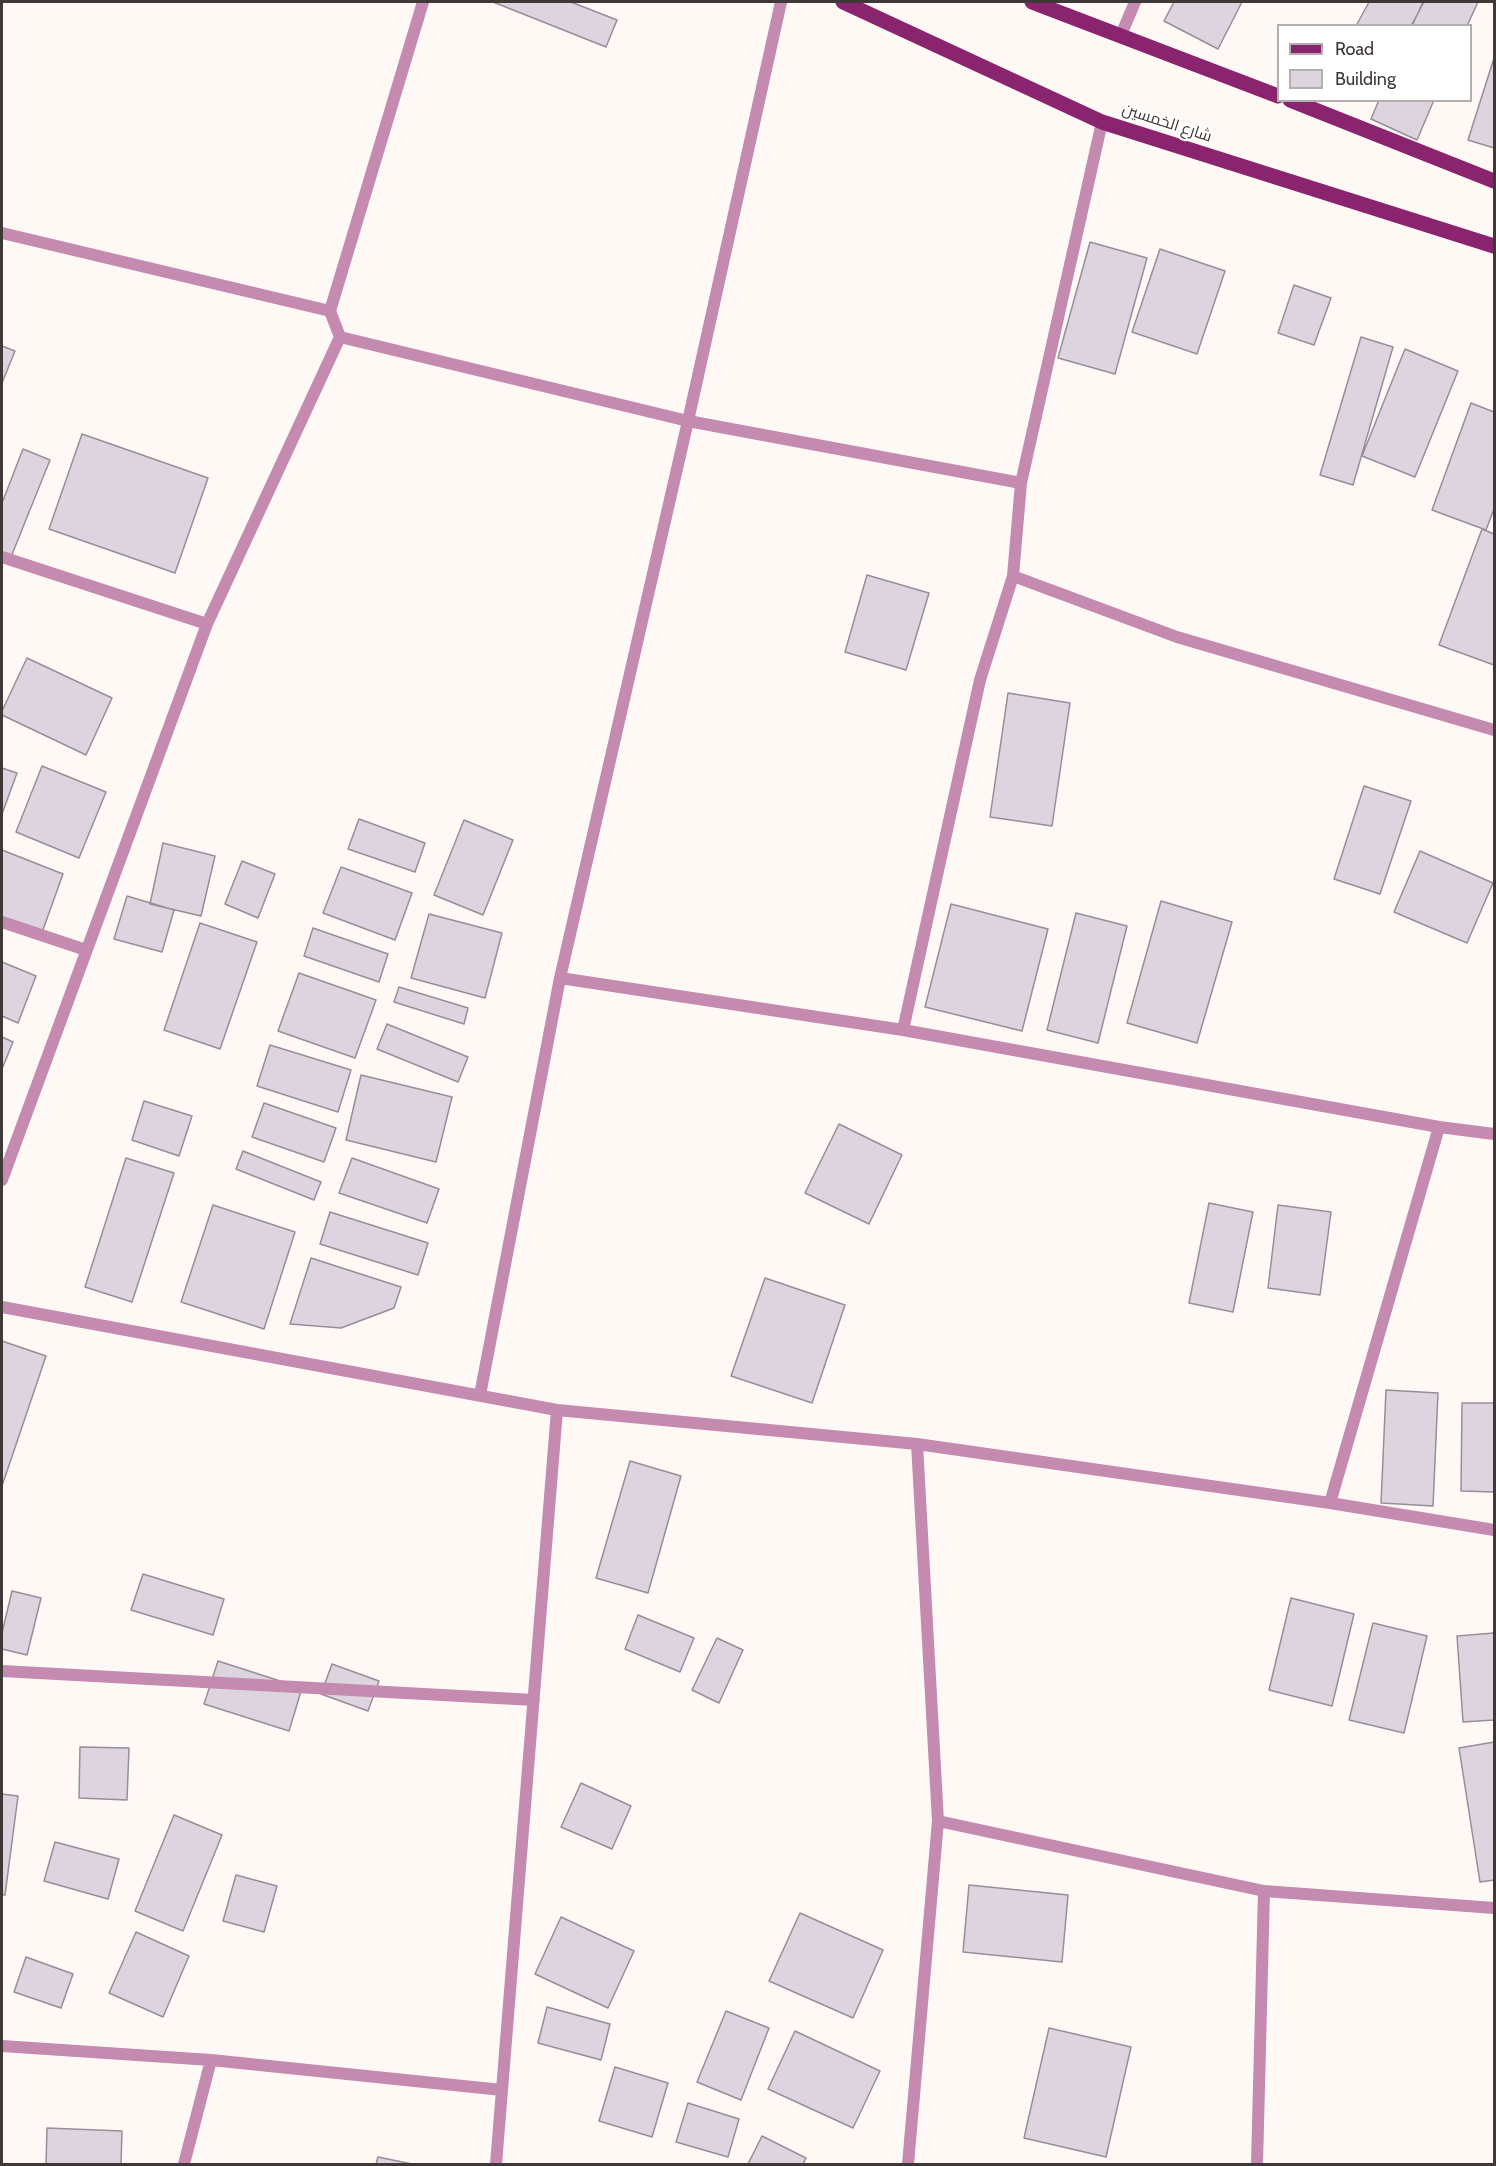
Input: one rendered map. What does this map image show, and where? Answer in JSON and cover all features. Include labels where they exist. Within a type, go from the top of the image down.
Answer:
[{"type":"main road","name":"شارع الخمسين","points":[[843,2],[1102,122],[1494,246]]},
{"type":"main road","points":[[1032,2],[1121,34],[1277,96]]},
{"type":"main road","points":[[1295,102],[1494,181]]},
{"type":"street","points":[[2,1180],[207,624],[340,337],[330,310],[423,2]]},
{"type":"street","points":[[480,1395],[560,978],[688,421],[781,2]]},
{"type":"street","points":[[1121,34],[1135,2]]},
{"type":"street","points":[[903,1030],[980,680],[1013,576],[1021,483],[1102,122]]},
{"type":"street","points":[[2,233],[330,310]]},
{"type":"street","points":[[340,337],[688,421],[1021,483]]},
{"type":"street","points":[[2,557],[207,624]]},
{"type":"street","points":[[1013,576],[1177,637],[1494,730]]},
{"type":"street","points":[[2,922],[86,950]]},
{"type":"street","points":[[560,978],[903,1030],[1439,1127],[1494,1134]]},
{"type":"street","points":[[1330,1503],[1439,1127]]},
{"type":"street","points":[[2,1307],[557,1410],[917,1444],[1330,1503],[1494,1530]]},
{"type":"street","points":[[496,2164],[557,1410]]},
{"type":"street","points":[[908,2164],[938,1821],[917,1444]]},
{"type":"street","points":[[2,1671],[534,1700]]},
{"type":"street","points":[[938,1821],[1264,1891],[1494,1908]]},
{"type":"street","points":[[1257,2164],[1264,1891]]},
{"type":"street","points":[[2,2046],[211,2060],[502,2090]]},
{"type":"street","points":[[184,2164],[211,2060]]},
{"type":"building","points":[[493,2],[571,2],[617,20],[606,47]]},
{"type":"building","points":[[1174,2],[1242,2],[1218,49],[1164,21]]},
{"type":"building","points":[[1369,2],[1424,2],[1412,24],[1357,24]]},
{"type":"building","points":[[1423,2],[1478,2],[1468,24],[1413,24]]},
{"type":"building","points":[[1494,58],[1494,148],[1468,140]]},
{"type":"building","points":[[1378,102],[1433,102],[1417,140],[1371,119]]},
{"type":"building","points":[[1090,242],[1147,258],[1115,374],[1058,358]]},
{"type":"building","points":[[1160,249],[1225,271],[1197,354],[1132,332]]},
{"type":"building","points":[[1294,285],[1331,298],[1314,345],[1278,333]]},
{"type":"building","points":[[1361,337],[1393,347],[1353,485],[1320,475]]},
{"type":"building","points":[[2,346],[15,351],[2,383]]},
{"type":"building","points":[[1405,349],[1458,371],[1415,477],[1362,456]]},
{"type":"building","points":[[1471,403],[1494,412],[1494,509],[1486,530],[1432,510]]},
{"type":"building","points":[[82,434],[208,478],[175,573],[49,529]]},
{"type":"building","points":[[23,449],[50,460],[11,557],[2,553],[2,503]]},
{"type":"building","points":[[1482,529],[1494,534],[1494,665],[1439,645]]},
{"type":"building","points":[[867,575],[929,593],[906,670],[845,652]]},
{"type":"building","points":[[27,658],[112,698],[86,755],[2,715]]},
{"type":"building","points":[[1008,693],[1070,703],[1052,826],[990,817]]},
{"type":"building","points":[[42,766],[106,792],[79,858],[16,832]]},
{"type":"building","points":[[2,768],[17,773],[2,814]]},
{"type":"building","points":[[1364,786],[1411,801],[1380,894],[1334,879]]},
{"type":"building","points":[[359,819],[425,843],[415,872],[348,849]]},
{"type":"building","points":[[464,820],[513,840],[483,915],[434,895]]},
{"type":"building","points":[[163,843],[215,856],[201,916],[150,904]]},
{"type":"building","points":[[2,850],[63,874],[40,938],[2,923]]},
{"type":"building","points":[[1420,851],[1493,883],[1467,943],[1394,912]]},
{"type":"building","points":[[242,861],[275,874],[258,918],[225,904]]},
{"type":"building","points":[[341,867],[412,893],[395,940],[323,913]]},
{"type":"building","points":[[127,896],[174,910],[162,952],[114,939]]},
{"type":"building","points":[[1161,901],[1232,922],[1197,1043],[1127,1023]]},
{"type":"building","points":[[951,904],[1048,929],[1022,1031],[925,1007]]},
{"type":"building","points":[[1076,913],[1127,926],[1098,1043],[1047,1030]]},
{"type":"building","points":[[429,914],[502,933],[485,998],[411,978]]},
{"type":"building","points":[[200,923],[257,942],[220,1049],[164,1030]]},
{"type":"building","points":[[313,928],[388,954],[379,982],[304,956]]},
{"type":"building","points":[[2,962],[36,976],[18,1023],[2,1016]]},
{"type":"building","points":[[299,973],[376,1000],[355,1058],[278,1031]]},
{"type":"building","points":[[399,987],[468,1008],[464,1024],[394,1002]]},
{"type":"building","points":[[387,1024],[468,1057],[458,1082],[377,1049]]},
{"type":"building","points":[[2,1037],[13,1042],[2,1069]]},
{"type":"building","points":[[270,1045],[351,1070],[338,1112],[257,1086]]},
{"type":"building","points":[[361,1075],[452,1097],[436,1162],[346,1140]]},
{"type":"building","points":[[144,1101],[192,1116],[179,1156],[132,1140]]},
{"type":"building","points":[[264,1103],[336,1128],[324,1162],[252,1137]]},
{"type":"building","points":[[839,1124],[902,1155],[869,1224],[805,1193]]},
{"type":"building","points":[[243,1151],[321,1182],[314,1200],[236,1169]]},
{"type":"building","points":[[126,1158],[174,1173],[132,1302],[85,1287]]},
{"type":"building","points":[[352,1158],[439,1189],[427,1223],[339,1193]]},
{"type":"building","points":[[1209,1203],[1253,1212],[1233,1312],[1189,1303]]},
{"type":"building","points":[[213,1205],[295,1232],[264,1329],[181,1302]]},
{"type":"building","points":[[1278,1205],[1331,1212],[1320,1295],[1268,1288]]},
{"type":"building","points":[[330,1212],[428,1243],[418,1275],[320,1244]]},
{"type":"building","points":[[311,1258],[401,1287],[394,1308],[341,1328],[290,1324]]},
{"type":"building","points":[[765,1278],[845,1305],[812,1403],[731,1376]]},
{"type":"building","points":[[2,1341],[46,1356],[2,1486]]},
{"type":"building","points":[[1386,1390],[1438,1393],[1433,1506],[1381,1503]]},
{"type":"building","points":[[1462,1403],[1494,1403],[1494,1492],[1461,1491]]},
{"type":"building","points":[[630,1461],[681,1476],[648,1593],[596,1578]]},
{"type":"building","points":[[143,1574],[224,1599],[213,1635],[131,1610]]},
{"type":"building","points":[[12,1591],[41,1598],[27,1655],[2,1649],[2,1633]]},
{"type":"building","points":[[1291,1598],[1354,1614],[1332,1706],[1269,1690]]},
{"type":"building","points":[[638,1615],[694,1638],[680,1672],[625,1649]]},
{"type":"building","points":[[1373,1623],[1427,1636],[1404,1733],[1349,1720]]},
{"type":"building","points":[[1494,1633],[1494,1720],[1463,1722],[1457,1636]]},
{"type":"building","points":[[717,1638],[743,1650],[719,1703],[692,1690]]},
{"type":"building","points":[[218,1661],[302,1688],[289,1731],[204,1704]]},
{"type":"building","points":[[332,1664],[379,1681],[368,1711],[321,1694]]},
{"type":"building","points":[[1494,1742],[1494,1880],[1480,1882],[1459,1748]]},
{"type":"building","points":[[80,1747],[129,1748],[127,1800],[79,1798]]},
{"type":"building","points":[[581,1783],[631,1806],[612,1849],[561,1827]]},
{"type":"building","points":[[2,1794],[18,1796],[5,1895],[2,1895]]},
{"type":"building","points":[[174,1815],[222,1835],[183,1931],[135,1911]]},
{"type":"building","points":[[55,1842],[119,1859],[108,1899],[44,1881]]},
{"type":"building","points":[[236,1875],[277,1886],[264,1932],[223,1921]]},
{"type":"building","points":[[969,1885],[1068,1895],[1062,1962],[963,1952]]},
{"type":"building","points":[[800,1913],[883,1950],[853,2018],[769,1981]]},
{"type":"building","points":[[561,1917],[634,1951],[608,2008],[535,1974]]},
{"type":"building","points":[[136,1932],[189,1956],[163,2017],[109,1993]]},
{"type":"building","points":[[26,1957],[73,1974],[61,2008],[14,1992]]},
{"type":"building","points":[[547,2007],[610,2024],[601,2060],[538,2043]]},
{"type":"building","points":[[726,2011],[769,2028],[741,2100],[697,2082]]},
{"type":"building","points":[[1049,2028],[1131,2047],[1106,2157],[1024,2138]]},
{"type":"building","points":[[795,2031],[880,2071],[853,2128],[768,2089]]},
{"type":"building","points":[[615,2067],[668,2083],[652,2137],[599,2121]]},
{"type":"building","points":[[688,2103],[739,2119],[728,2157],[676,2142]]},
{"type":"building","points":[[47,2128],[122,2131],[121,2164],[46,2164]]},
{"type":"building","points":[[762,2136],[806,2158],[803,2164],[748,2164]]},
{"type":"building","points":[[378,2157],[412,2164],[376,2164]]}]
